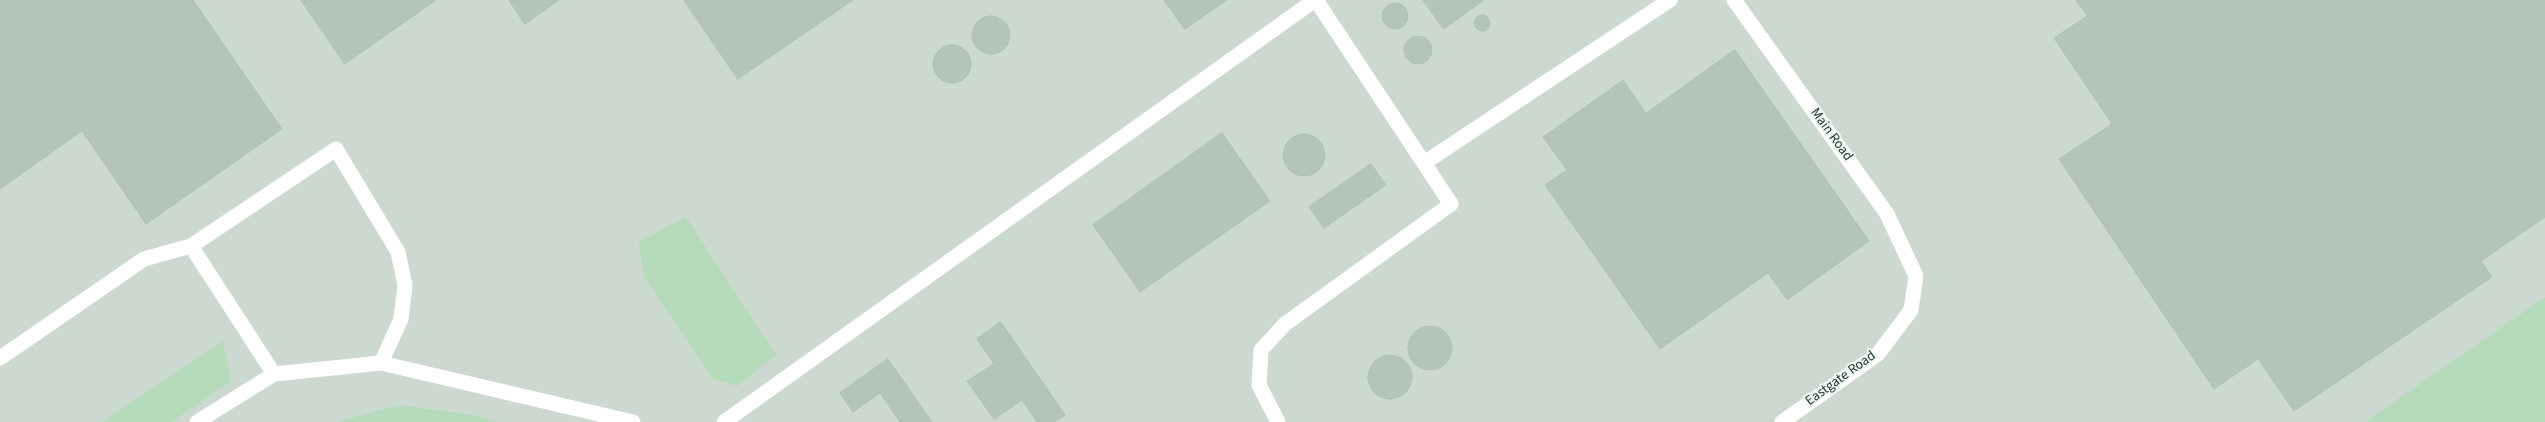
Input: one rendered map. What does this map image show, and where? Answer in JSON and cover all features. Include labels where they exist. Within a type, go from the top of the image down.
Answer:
[{"type":"lane","points":[[724,422],[1316,0],[1451,204],[1285,324],[1262,350],[1259,386],[1278,422]]},
{"type":"lane","points":[[1424,163],[1670,0]]},
{"type":"lane","name":"Main Road","points":[[1734,0],[1887,214],[1916,276]]},
{"type":"lane","points":[[0,358],[144,258],[192,246],[336,149],[398,252],[405,285],[401,319],[381,363]]},
{"type":"lane","points":[[192,246],[274,374]]},
{"type":"lane","name":"Eastgate Road","points":[[1782,422],[1878,354],[1911,310],[1916,276]]},
{"type":"lane","points":[[197,422],[274,374],[381,363],[633,422]]},
{"type":"shaded area","points":[[0,0],[2545,0],[2545,422],[0,422]]},
{"type":"green space","points":[[686,217],[776,355],[737,386],[713,379],[644,277],[639,242]]},
{"type":"green space","points":[[2545,297],[2545,422],[2365,422]]},
{"type":"green space","points":[[223,341],[231,381],[172,422],[102,422]]},
{"type":"green space","points":[[399,405],[472,415],[499,422],[337,422]]},
{"type":"building","points":[[0,0],[193,0],[282,129],[146,224],[82,131],[0,189]]},
{"type":"building","points":[[301,0],[436,0],[345,64]]},
{"type":"building","points":[[509,0],[559,0],[525,24]]},
{"type":"building","points":[[684,0],[853,0],[738,79]]},
{"type":"building","points":[[1164,0],[1227,0],[1185,29]]},
{"type":"building","points":[[1423,0],[1484,0],[1444,29]]},
{"type":"building","points":[[2076,0],[2545,0],[2545,217],[2481,261],[2492,277],[2294,411],[2258,359],[2214,389],[2059,159],[2112,124],[2054,38],[2087,16]]},
{"type":"building","points":[[1395,3],[1404,7],[1408,16],[1404,25],[1395,29],[1386,25],[1382,16],[1386,7]]},
{"type":"building","points":[[1482,15],[1488,17],[1490,23],[1488,29],[1482,31],[1476,29],[1474,23],[1476,17]]},
{"type":"building","points":[[991,16],[1005,21],[1010,35],[1005,49],[991,54],[977,49],[972,35],[977,21]]},
{"type":"building","points":[[1418,36],[1428,40],[1432,50],[1428,60],[1418,64],[1408,60],[1404,50],[1408,40]]},
{"type":"building","points":[[952,45],[966,50],[971,64],[966,78],[952,83],[938,78],[933,64],[938,50]]},
{"type":"building","points":[[1735,50],[1869,241],[1787,300],[1768,273],[1660,349],[1545,185],[1567,170],[1543,137],[1623,80],[1646,113]]},
{"type":"building","points":[[1222,133],[1270,201],[1140,292],[1093,225]]},
{"type":"building","points":[[1308,134],[1316,137],[1322,143],[1325,155],[1322,167],[1316,173],[1300,176],[1292,173],[1286,167],[1283,151],[1286,143],[1292,137]]},
{"type":"building","points":[[1371,164],[1386,185],[1324,228],[1309,207]]},
{"type":"building","points":[[1001,322],[1065,415],[1055,422],[1037,422],[1022,400],[994,419],[967,381],[994,364],[977,339]]},
{"type":"building","points":[[1430,326],[1442,330],[1448,336],[1452,348],[1448,360],[1442,366],[1430,370],[1418,366],[1412,360],[1408,348],[1412,336],[1418,330]]},
{"type":"building","points":[[1386,355],[1394,355],[1406,361],[1412,377],[1406,393],[1394,399],[1386,399],[1374,393],[1368,381],[1368,373],[1374,361]]},
{"type":"building","points":[[888,359],[932,422],[900,422],[880,393],[853,412],[840,393]]}]
